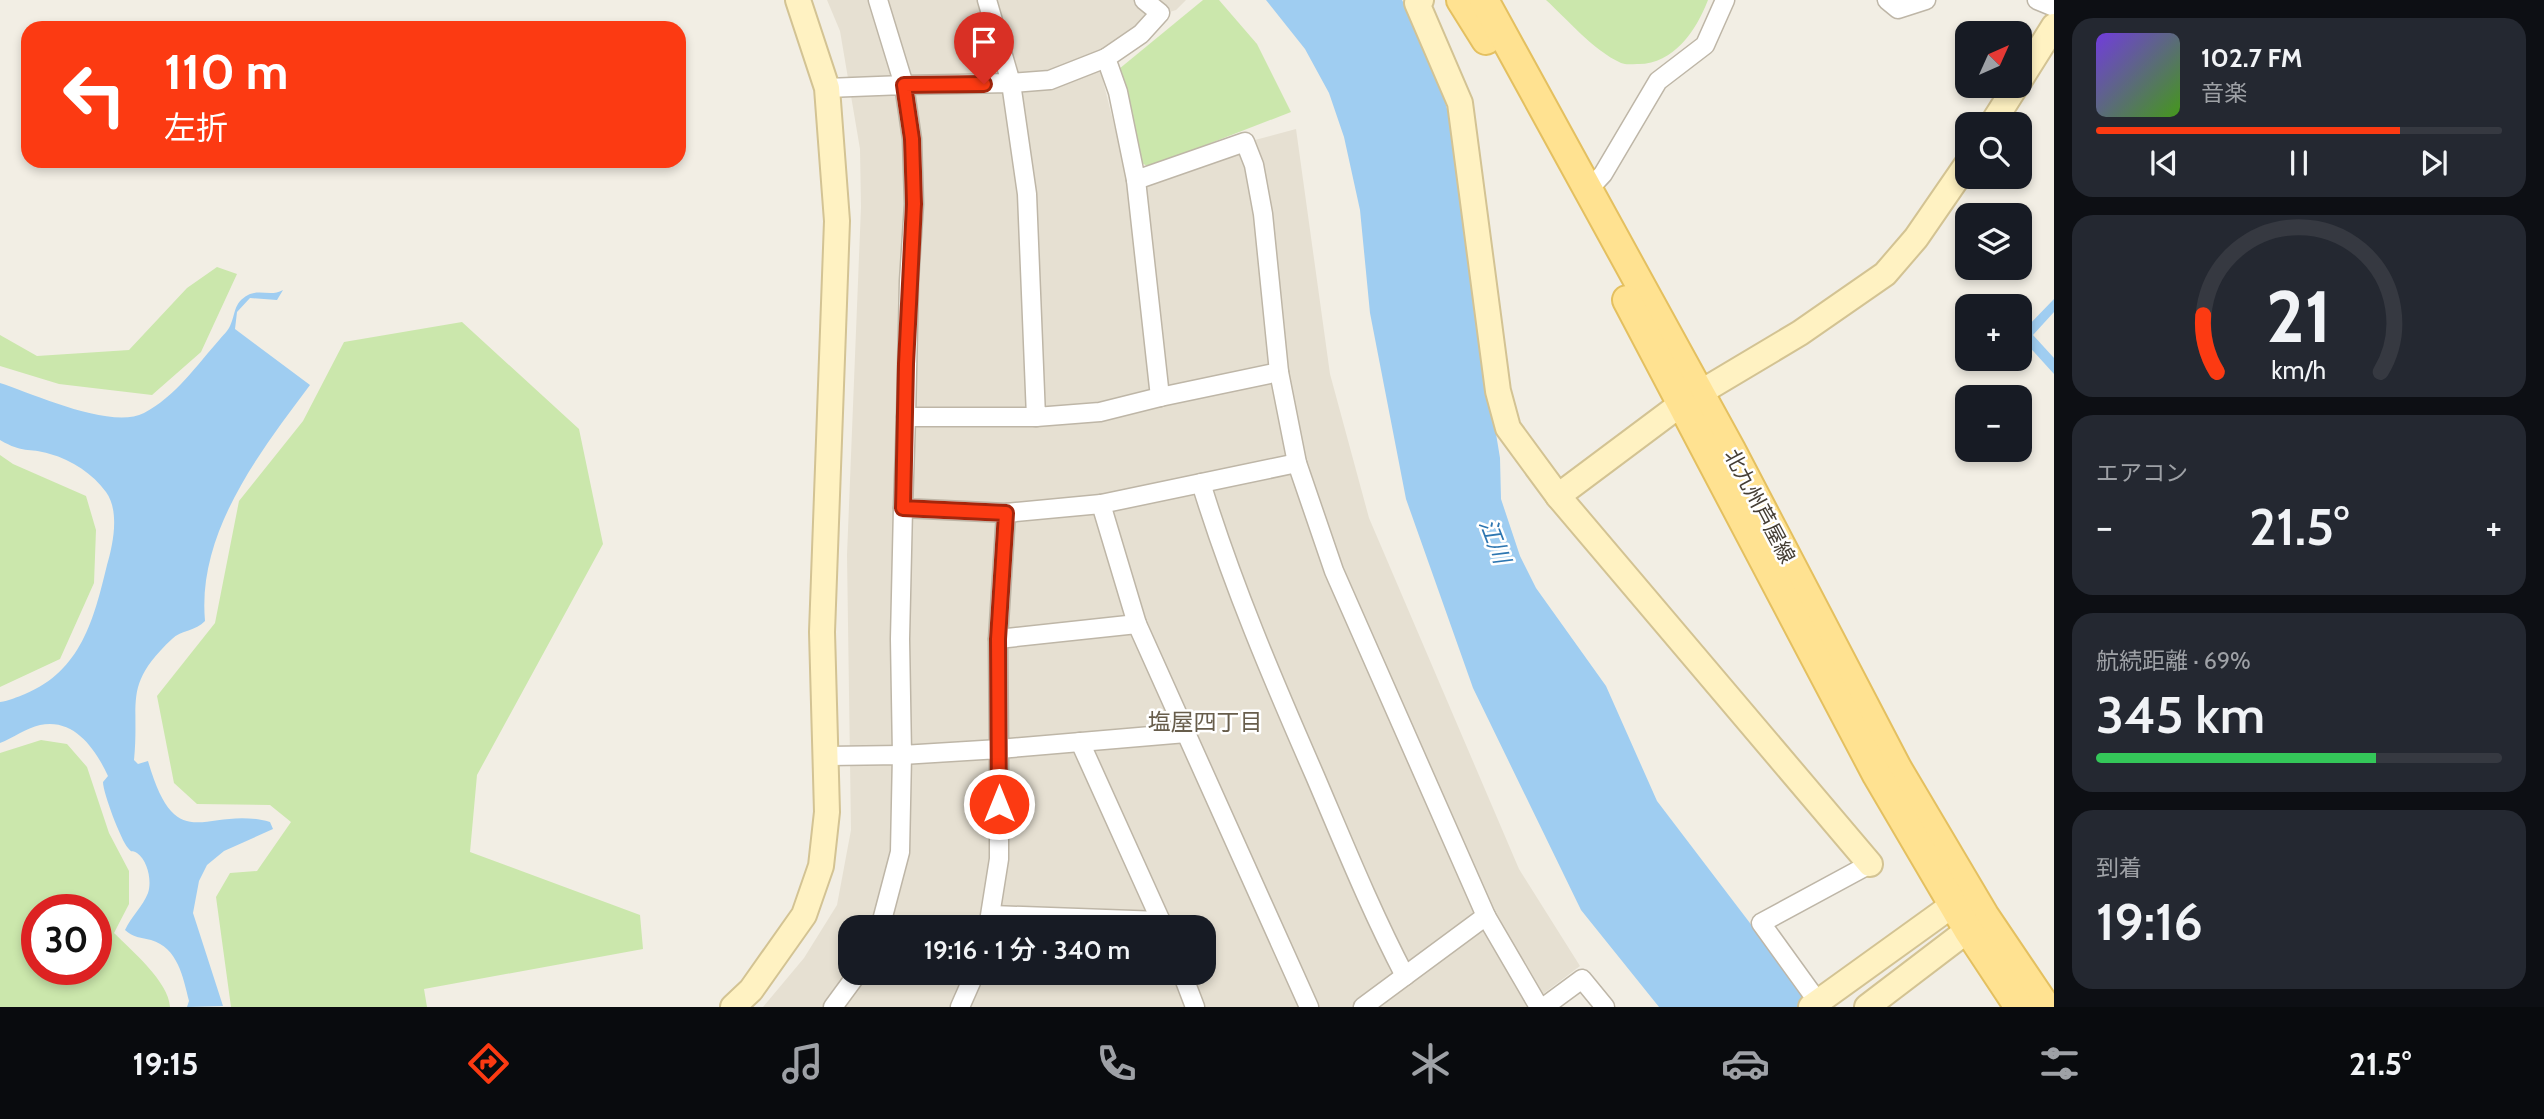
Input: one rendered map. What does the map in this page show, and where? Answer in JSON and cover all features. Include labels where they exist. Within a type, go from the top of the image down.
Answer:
[{"type":"main road","name":"北九州芦屋線","points":[[1461,0],[1690,400],[1731,450],[1897,768],[1984,915],[2046,1007]]},
{"type":"main road","name":"北九州芦屋線","points":[[1484,0],[1590,188],[1690,400],[1713,459],[1877,775],[1968,930],[2019,1007]]},
{"type":"street","points":[[733,1007],[751,990],[804,915],[821,866],[827,812],[828,756],[822,632],[837,221],[827,88],[798,0]]},
{"type":"street","points":[[878,0],[904,85],[912,139],[914,204],[900,639],[900,852],[883,915]]},
{"type":"street","points":[[987,0],[1011,83],[1027,194],[1036,417]]},
{"type":"street","points":[[827,88],[1050,80],[1107,58],[1141,34],[1160,13],[1144,0]]},
{"type":"street","points":[[1421,0],[1417,3],[1460,103],[1498,391],[1508,428],[1558,496],[1870,864],[1761,923],[1814,1005],[1954,904]]},
{"type":"street","points":[[1590,188],[1603,174],[1658,81],[1705,45],[1725,0]]},
{"type":"street","points":[[1886,0],[1898,9],[1926,0]]},
{"type":"street","points":[[2038,0],[2054,7]]},
{"type":"street","points":[[2032,61],[2054,26]]},
{"type":"street","points":[[1107,58],[1118,92],[1136,180],[1160,397]]},
{"type":"street","points":[[1136,180],[1245,142],[1254,165],[1263,214],[1279,372],[1297,463],[1334,571],[1486,916],[1541,1007],[1582,978],[1605,1007]]},
{"type":"street","points":[[1558,496],[1690,400],[1800,333],[1885,274],[1916,238],[1955,181]]},
{"type":"street","points":[[906,417],[1036,417],[1100,412],[1279,372]]},
{"type":"street","points":[[903,508],[1006,513],[1101,504],[1297,463]]},
{"type":"street","points":[[1201,483],[1225,560],[1268,666],[1373,914],[1405,976]]},
{"type":"street","points":[[1101,504],[1137,624],[1309,1007]]},
{"type":"street","points":[[991,915],[999,859],[998,639],[1006,513]]},
{"type":"street","points":[[998,639],[1137,624]]},
{"type":"street","points":[[828,756],[999,749],[1186,733]]},
{"type":"street","points":[[1080,742],[1158,915]]},
{"type":"street","points":[[1363,1007],[1486,916]]},
{"type":"street","points":[[1867,1007],[1968,930]]},
{"type":"street","points":[[834,1007],[850,985]]},
{"type":"street","points":[[960,1007],[970,985]]},
{"type":"street","points":[[1187,985],[1195,1007]]},
{"type":"shaded area","points":[[827,0],[1186,0],[1176,10],[1144,20],[1097,57],[1131,192],[1234,153],[1255,140],[1296,129],[1330,374],[1369,518],[1519,869],[1580,966],[1526,1007],[763,1007],[804,958],[837,905],[851,830],[847,555],[861,207],[860,149],[840,31]]},
{"type":"green space","points":[[1203,0],[1219,0],[1257,44],[1291,112],[1149,167],[1140,162],[1119,69]]},
{"type":"green space","points":[[1546,0],[1708,0],[1697,23],[1682,44],[1662,59],[1650,63],[1629,64],[1621,63],[1601,50]]},
{"type":"green space","points":[[217,267],[237,274],[201,352],[152,395],[59,384],[0,366],[0,335],[37,356],[129,350],[187,288]]},
{"type":"green space","points":[[462,322],[579,429],[603,544],[477,775],[470,852],[640,915],[643,949],[424,989],[427,1007],[231,1007],[216,897],[230,873],[257,871],[291,822],[270,805],[197,804],[174,783],[157,696],[215,623],[239,501],[303,421],[344,342]]},
{"type":"green space","points":[[0,455],[13,464],[86,496],[96,530],[94,583],[60,659],[0,687]]},
{"type":"green space","points":[[41,740],[67,744],[87,767],[109,833],[129,871],[129,904],[114,933],[156,977],[168,997],[170,1007],[0,1007],[0,753]]},
{"type":"water","name":"江川","points":[[1266,0],[1402,0],[1434,63],[1457,144],[1471,282],[1500,458],[1501,499],[1520,556],[1536,588],[1606,686],[1657,801],[1814,1007],[1659,1007],[1581,910],[1473,688],[1406,499],[1370,313],[1360,210],[1344,137],[1329,93],[1305,49]]},
{"type":"water","points":[[283,290],[277,300],[250,298],[237,312],[235,329],[310,385],[253,466],[222,525],[211,556],[205,588],[205,621],[176,636],[156,655],[146,669],[136,695],[134,760],[138,764],[148,761],[159,792],[170,810],[182,820],[196,822],[248,818],[270,822],[273,829],[224,851],[207,865],[199,881],[193,913],[223,1006],[187,1007],[189,1001],[184,982],[173,956],[160,944],[134,936],[125,930],[146,898],[149,877],[144,861],[128,848],[117,827],[104,788],[103,782],[108,776],[97,755],[82,737],[63,726],[52,724],[35,726],[0,743],[0,702],[44,684],[60,672],[82,641],[97,605],[111,548],[114,518],[106,492],[81,468],[58,457],[20,449],[0,440],[0,383],[93,414],[130,417],[144,413],[166,398],[194,370],[228,330],[237,305],[243,298],[252,293],[274,293]]},
{"type":"water","points":[[2054,299],[2054,312],[2033,335],[2054,358],[2054,374],[2032,350],[2032,322]]},
{"type":"district","name":"塩屋四丁目","points":[[1205,722]]},
{"type":"route","points":[[984,84],[904,85],[912,139],[914,204],[909,281],[903,508],[1006,513],[998,639],[999,804]]}]
